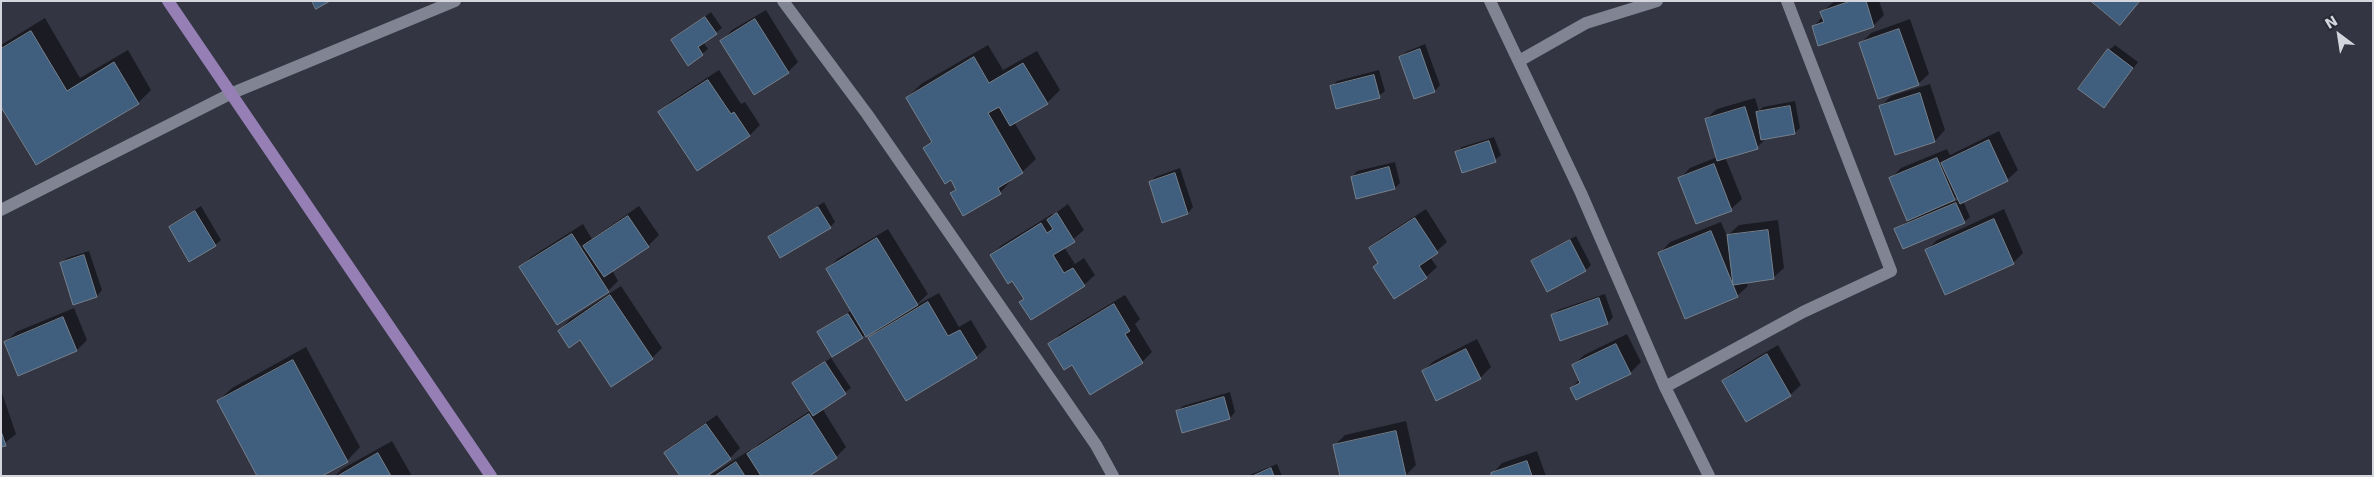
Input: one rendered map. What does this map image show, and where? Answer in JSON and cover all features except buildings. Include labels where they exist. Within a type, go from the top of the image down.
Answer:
[{"type":"main road","points":[[168,1],[491,476]]},
{"type":"street","points":[[1,210],[230,94],[455,1]]},
{"type":"street","points":[[783,1],[873,122],[1096,445],[1113,476]]},
{"type":"street","points":[[1490,1],[1581,193],[1665,388],[1709,476]]},
{"type":"street","points":[[1519,61],[1586,23],[1657,1]]},
{"type":"street","points":[[1665,388],[1803,312],[1891,271],[1788,1]]}]
